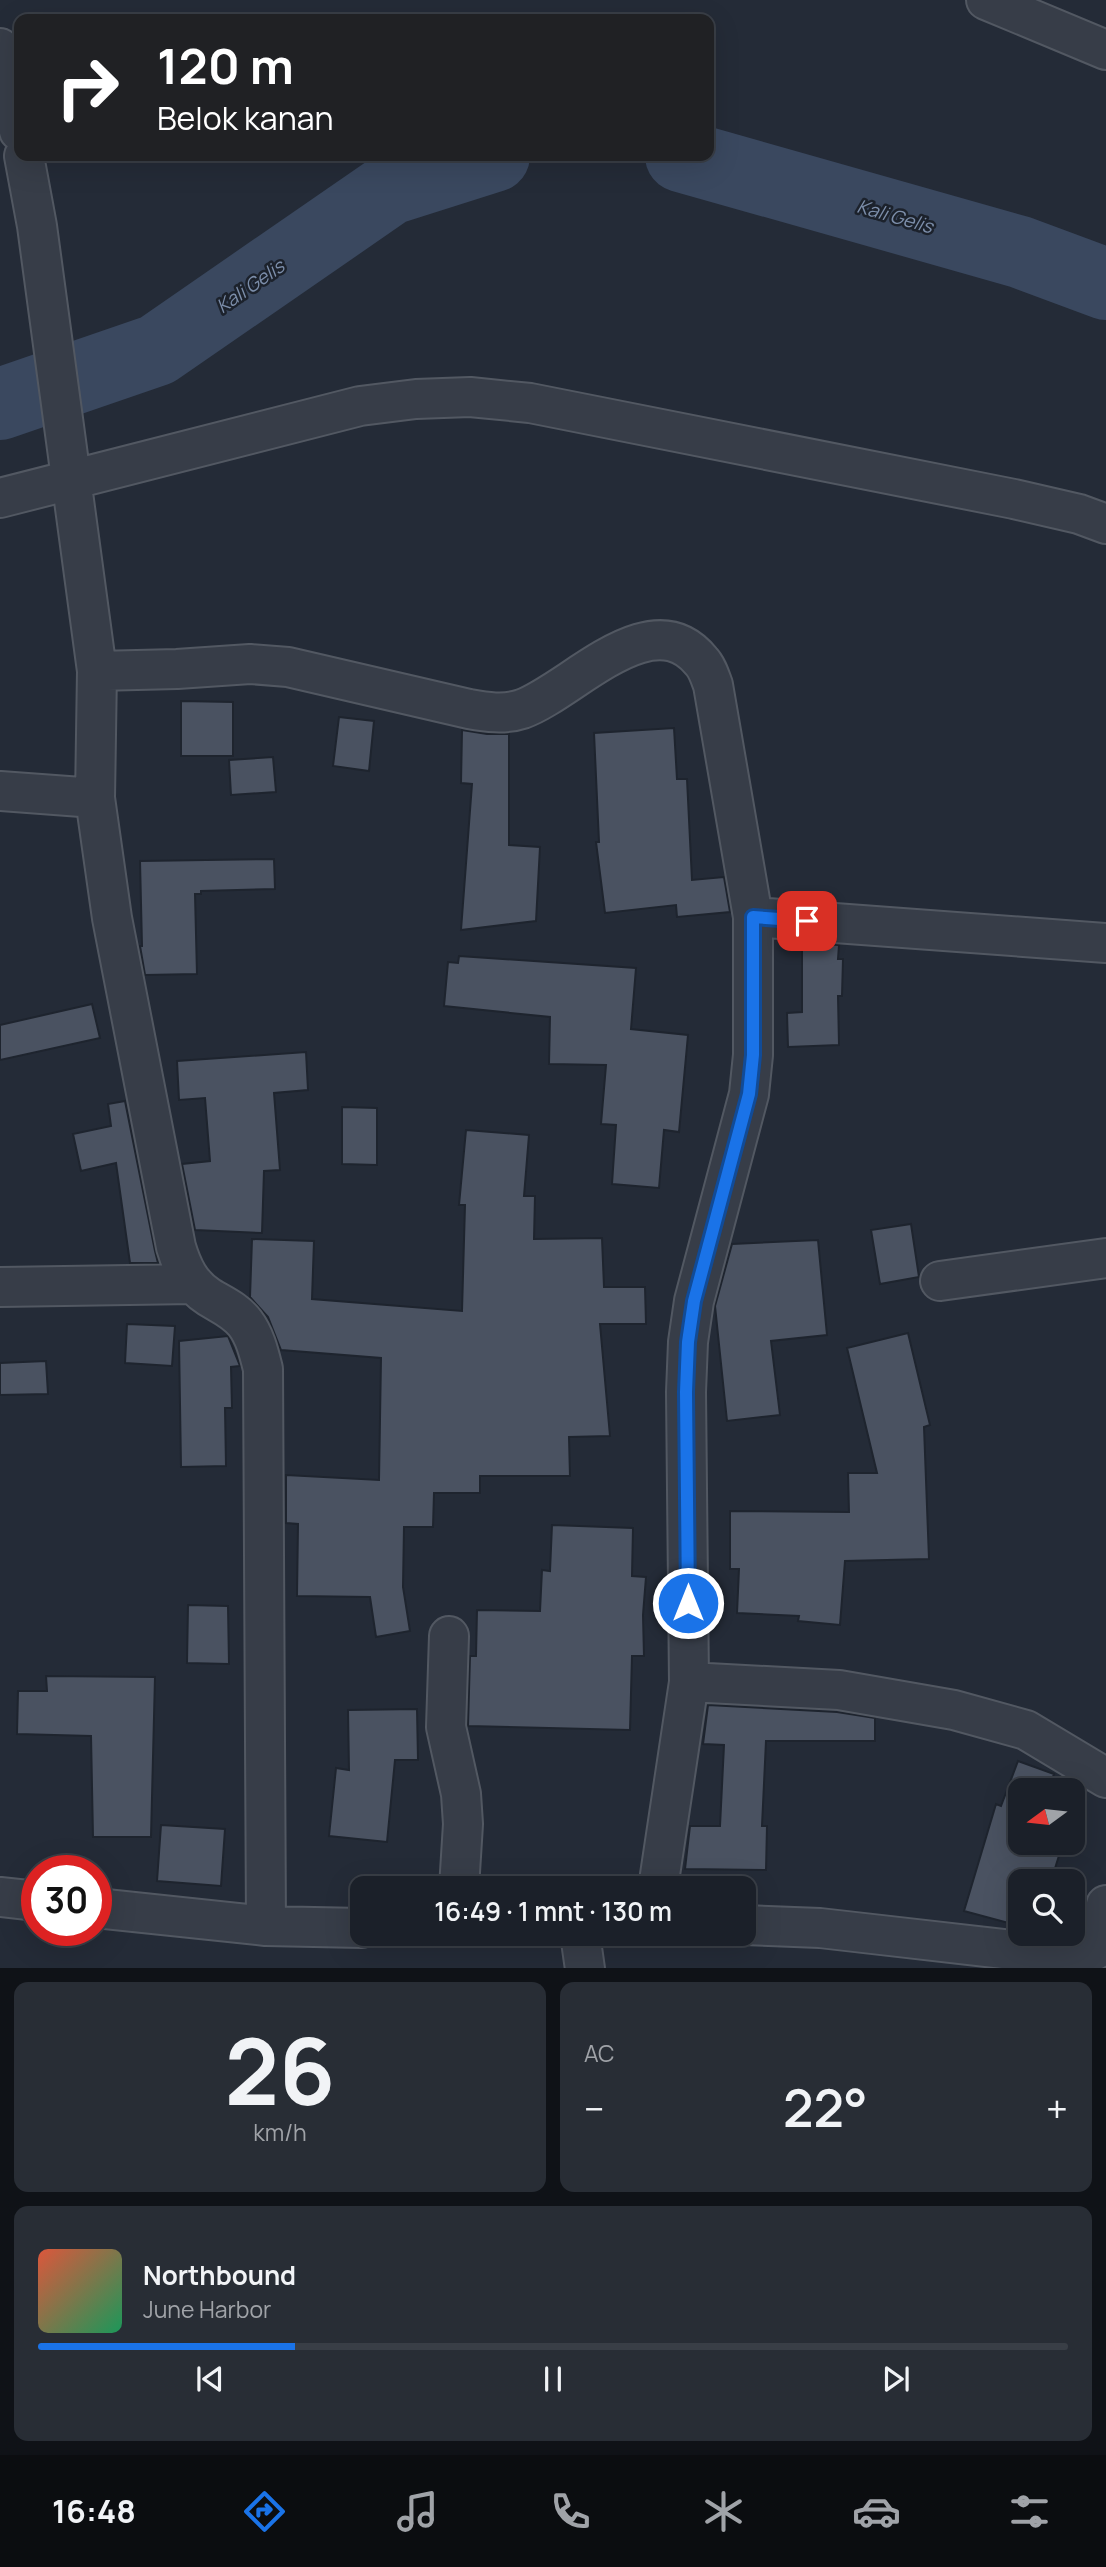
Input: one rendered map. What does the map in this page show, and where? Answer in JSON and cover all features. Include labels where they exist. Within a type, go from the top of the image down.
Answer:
[{"type":"street","points":[[986,0],[1106,50]]},
{"type":"street","points":[[0,48],[14,109]]},
{"type":"street","points":[[25,161],[37,226],[97,671],[95,798],[112,918],[176,1247],[180,1262],[193,1284],[244,1321],[263,1369],[266,1926]]},
{"type":"street","points":[[0,498],[360,405],[470,397],[530,403],[1001,496],[1079,514],[1106,524]]},
{"type":"street","points":[[97,671],[250,664],[288,667],[496,713],[521,709],[622,650],[643,642],[666,639],[687,647],[703,662],[713,685],[753,917],[753,1055],[749,1094],[694,1301],[688,1342],[686,1392],[689,1682],[660,1876]]},
{"type":"street","points":[[0,791],[95,798]]},
{"type":"street","points":[[753,917],[1106,943]]},
{"type":"street","points":[[940,1281],[1106,1258]]},
{"type":"street","points":[[0,1287],[193,1284]]},
{"type":"street","points":[[449,1636],[446,1727],[461,1794],[463,1824],[460,1876]]},
{"type":"street","points":[[689,1682],[839,1690],[954,1710],[1026,1730],[1106,1778]]},
{"type":"street","points":[[0,1897],[21,1899]]},
{"type":"street","points":[[756,1925],[820,1928],[1095,1959],[1106,1905]]},
{"type":"street","points":[[112,1910],[266,1926],[350,1928]]},
{"type":"street","points":[[581,1946],[584,1968]]},
{"type":"building","points":[[181,701],[233,702],[233,756],[181,756]]},
{"type":"building","points":[[339,717],[374,721],[369,771],[333,766]]},
{"type":"building","points":[[674,728],[677,779],[687,779],[692,880],[724,877],[730,912],[677,917],[676,905],[605,913],[596,842],[599,842],[594,733]]},
{"type":"building","points":[[462,730],[509,734],[509,845],[540,847],[536,921],[461,930],[472,784],[461,783]]},
{"type":"building","points":[[273,757],[276,792],[231,795],[229,760]]},
{"type":"building","points":[[274,859],[275,889],[201,891],[201,894],[195,894],[197,974],[145,975],[140,946],[140,861]]},
{"type":"building","points":[[802,943],[839,945],[838,959],[843,959],[842,996],[838,996],[839,1045],[788,1047],[787,1013],[802,1012]]},
{"type":"building","points":[[459,956],[636,968],[631,1029],[688,1035],[679,1132],[664,1130],[659,1188],[612,1184],[616,1125],[601,1124],[606,1065],[549,1064],[550,1017],[444,1006],[448,962],[458,963]]},
{"type":"building","points":[[92,1004],[100,1038],[0,1060],[0,1025]]},
{"type":"building","points":[[306,1052],[308,1090],[274,1093],[280,1170],[264,1171],[262,1233],[195,1230],[182,1164],[210,1161],[205,1098],[179,1100],[177,1061]]},
{"type":"building","points":[[125,1101],[158,1263],[130,1263],[116,1163],[81,1171],[73,1134],[111,1126],[108,1104]]},
{"type":"building","points":[[342,1107],[377,1108],[377,1165],[342,1164]]},
{"type":"building","points":[[466,1130],[529,1135],[524,1196],[535,1196],[534,1239],[602,1238],[604,1287],[645,1287],[646,1324],[600,1324],[610,1436],[569,1437],[570,1476],[480,1476],[480,1493],[434,1493],[433,1527],[404,1527],[403,1587],[410,1631],[376,1637],[370,1597],[297,1596],[298,1524],[286,1523],[286,1475],[379,1480],[381,1358],[281,1350],[268,1317],[250,1297],[252,1239],[314,1241],[312,1299],[462,1311],[465,1205],[459,1205]]},
{"type":"building","points":[[911,1224],[919,1277],[880,1284],[871,1230]]},
{"type":"building","points":[[818,1240],[827,1335],[771,1341],[780,1415],[727,1421],[715,1306],[732,1244]]},
{"type":"building","points":[[127,1324],[175,1326],[172,1366],[125,1363]]},
{"type":"building","points":[[908,1333],[930,1425],[924,1427],[929,1559],[845,1561],[840,1625],[798,1621],[799,1616],[737,1613],[739,1569],[730,1569],[730,1511],[849,1512],[848,1473],[877,1473],[847,1348]]},
{"type":"building","points":[[228,1336],[240,1366],[231,1367],[232,1408],[225,1408],[226,1466],[181,1467],[179,1341]]},
{"type":"building","points":[[46,1361],[48,1394],[0,1395],[0,1363]]},
{"type":"building","points":[[552,1525],[633,1528],[632,1576],[646,1577],[644,1656],[632,1656],[630,1730],[468,1726],[470,1656],[476,1656],[477,1610],[540,1611],[542,1570],[550,1571]]},
{"type":"building","points":[[188,1605],[228,1606],[229,1664],[187,1663]]},
{"type":"building","points":[[46,1676],[155,1677],[151,1837],[93,1837],[91,1736],[17,1734],[18,1691],[47,1691]]},
{"type":"building","points":[[708,1705],[837,1712],[875,1718],[875,1741],[766,1741],[762,1826],[767,1826],[766,1870],[685,1869],[690,1826],[720,1826],[724,1745],[703,1744]]},
{"type":"building","points":[[417,1709],[418,1760],[395,1760],[387,1842],[329,1836],[336,1768],[349,1770],[348,1710]]},
{"type":"building","points":[[1018,1761],[1054,1774],[1052,1778],[1012,1778]]},
{"type":"building","points":[[1008,1787],[1008,1855],[1059,1855],[1055,1869],[1008,1869],[1008,1923],[964,1911],[996,1804],[1001,1806]]},
{"type":"building","points":[[161,1825],[225,1829],[221,1886],[157,1881]]},
{"type":"waterway","name":"Kali Gelis","points":[[0,404],[157,350],[390,189],[478,161]]},
{"type":"waterway","name":"Kali Gelis","points":[[699,161],[1020,252],[1106,284]]},
{"type":"route","points":[[688,1603],[688,1342],[694,1301],[749,1094],[753,1055],[753,917],[807,921]]}]
